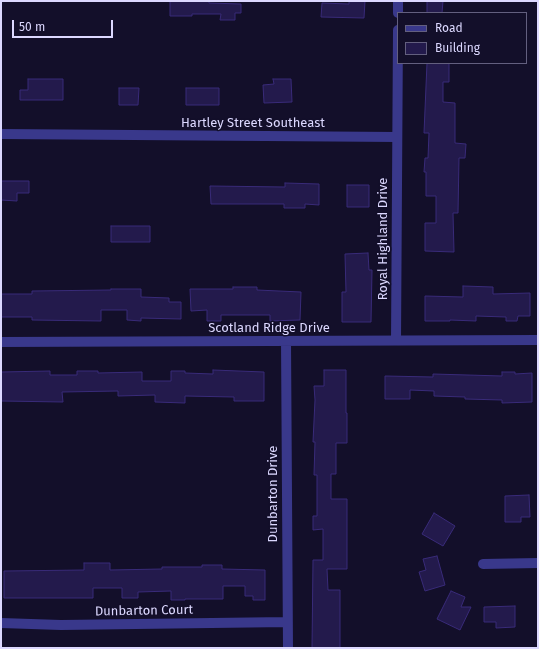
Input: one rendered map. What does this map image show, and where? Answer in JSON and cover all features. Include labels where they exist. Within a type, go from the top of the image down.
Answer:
[{"type":"street","points":[[398,1],[398,12]]},
{"type":"street","points":[[397,137],[398,64]]},
{"type":"street","name":"Hartley Street Southeast","points":[[1,134],[397,137]]},
{"type":"street","name":"Royal Highland Drive","points":[[396,340],[397,137]]},
{"type":"street","name":"Dunbarton Drive","points":[[286,340],[288,648]]},
{"type":"street","name":"Scotland Ridge Drive","points":[[1,342],[538,340]]},
{"type":"street","points":[[483,564],[538,563]]},
{"type":"street","name":"Dunbarton Court","points":[[1,623],[61,625],[287,622]]},
{"type":"building","points":[[170,1],[209,1],[209,3],[241,4],[241,13],[235,13],[235,20],[220,20],[221,14],[170,16]]},
{"type":"building","points":[[349,1],[365,1],[364,18],[321,17],[322,3],[349,4]]},
{"type":"building","points":[[427,1],[443,1],[442,12],[427,12]]},
{"type":"building","points":[[427,64],[449,64],[449,82],[443,82],[443,102],[455,103],[455,143],[466,144],[465,158],[459,158],[458,213],[453,213],[454,252],[425,251],[425,223],[436,223],[436,196],[426,196],[426,172],[424,172],[425,158],[428,158],[429,133],[424,133]]},
{"type":"building","points":[[28,79],[63,79],[63,100],[20,100],[20,90],[28,90]]},
{"type":"building","points":[[273,79],[291,79],[292,102],[264,103],[263,85],[274,84]]},
{"type":"building","points":[[119,88],[139,88],[138,105],[119,105]]},
{"type":"building","points":[[186,88],[219,88],[219,105],[186,105]]},
{"type":"building","points":[[1,181],[29,181],[29,193],[17,193],[17,201],[1,200]]},
{"type":"building","points":[[285,183],[319,184],[319,205],[305,204],[305,208],[284,208],[284,204],[211,204],[210,186],[285,187]]},
{"type":"building","points":[[347,185],[369,185],[369,207],[347,207]]},
{"type":"building","points":[[111,226],[150,226],[150,242],[111,242]]},
{"type":"building","points":[[368,253],[369,270],[372,270],[371,322],[342,322],[342,292],[346,292],[345,254]]},
{"type":"building","points":[[463,286],[493,287],[493,294],[530,293],[530,316],[518,316],[517,321],[506,321],[506,317],[476,316],[476,321],[425,321],[425,296],[463,297]]},
{"type":"building","points":[[233,287],[257,287],[257,290],[301,292],[300,320],[270,321],[270,315],[221,315],[221,321],[207,321],[207,310],[191,311],[190,289],[233,289]]},
{"type":"building","points":[[141,289],[141,297],[169,298],[169,302],[181,302],[181,319],[141,318],[141,321],[127,320],[127,310],[101,310],[101,321],[32,320],[32,317],[1,317],[1,294],[32,294],[32,291]]},
{"type":"building","points":[[213,370],[264,372],[264,401],[234,401],[234,397],[185,396],[185,403],[155,402],[155,395],[118,396],[118,391],[62,392],[63,402],[1,401],[1,372],[50,371],[50,375],[77,375],[77,371],[98,371],[98,373],[142,372],[142,381],[171,381],[171,371],[213,374]]},
{"type":"building","points":[[324,370],[346,370],[347,443],[336,443],[336,474],[331,474],[331,499],[347,499],[347,569],[327,569],[328,590],[340,590],[340,648],[312,648],[313,560],[323,560],[323,529],[313,530],[313,516],[317,516],[317,475],[314,475],[315,442],[313,442],[315,400],[314,386],[324,386]]},
{"type":"building","points":[[502,372],[515,372],[515,374],[532,373],[532,402],[502,403],[502,400],[434,396],[434,391],[410,390],[410,399],[385,399],[385,376],[433,377],[433,374],[502,376]]},
{"type":"building","points":[[529,495],[530,517],[521,517],[521,522],[505,522],[505,496]]},
{"type":"building","points":[[434,513],[455,526],[443,546],[422,534]]},
{"type":"building","points":[[437,556],[445,585],[425,591],[419,572],[426,570],[423,559]]},
{"type":"building","points":[[84,563],[110,563],[110,570],[162,569],[162,567],[202,567],[202,565],[222,565],[222,569],[265,570],[265,600],[253,600],[253,596],[245,596],[245,586],[223,586],[223,599],[171,600],[171,591],[138,592],[138,598],[122,598],[122,588],[93,588],[93,598],[4,598],[4,571],[84,570]]},
{"type":"building","points":[[451,591],[465,597],[461,607],[471,607],[460,630],[437,619]]},
{"type":"building","points":[[515,606],[515,627],[496,628],[496,622],[484,622],[484,607]]}]
